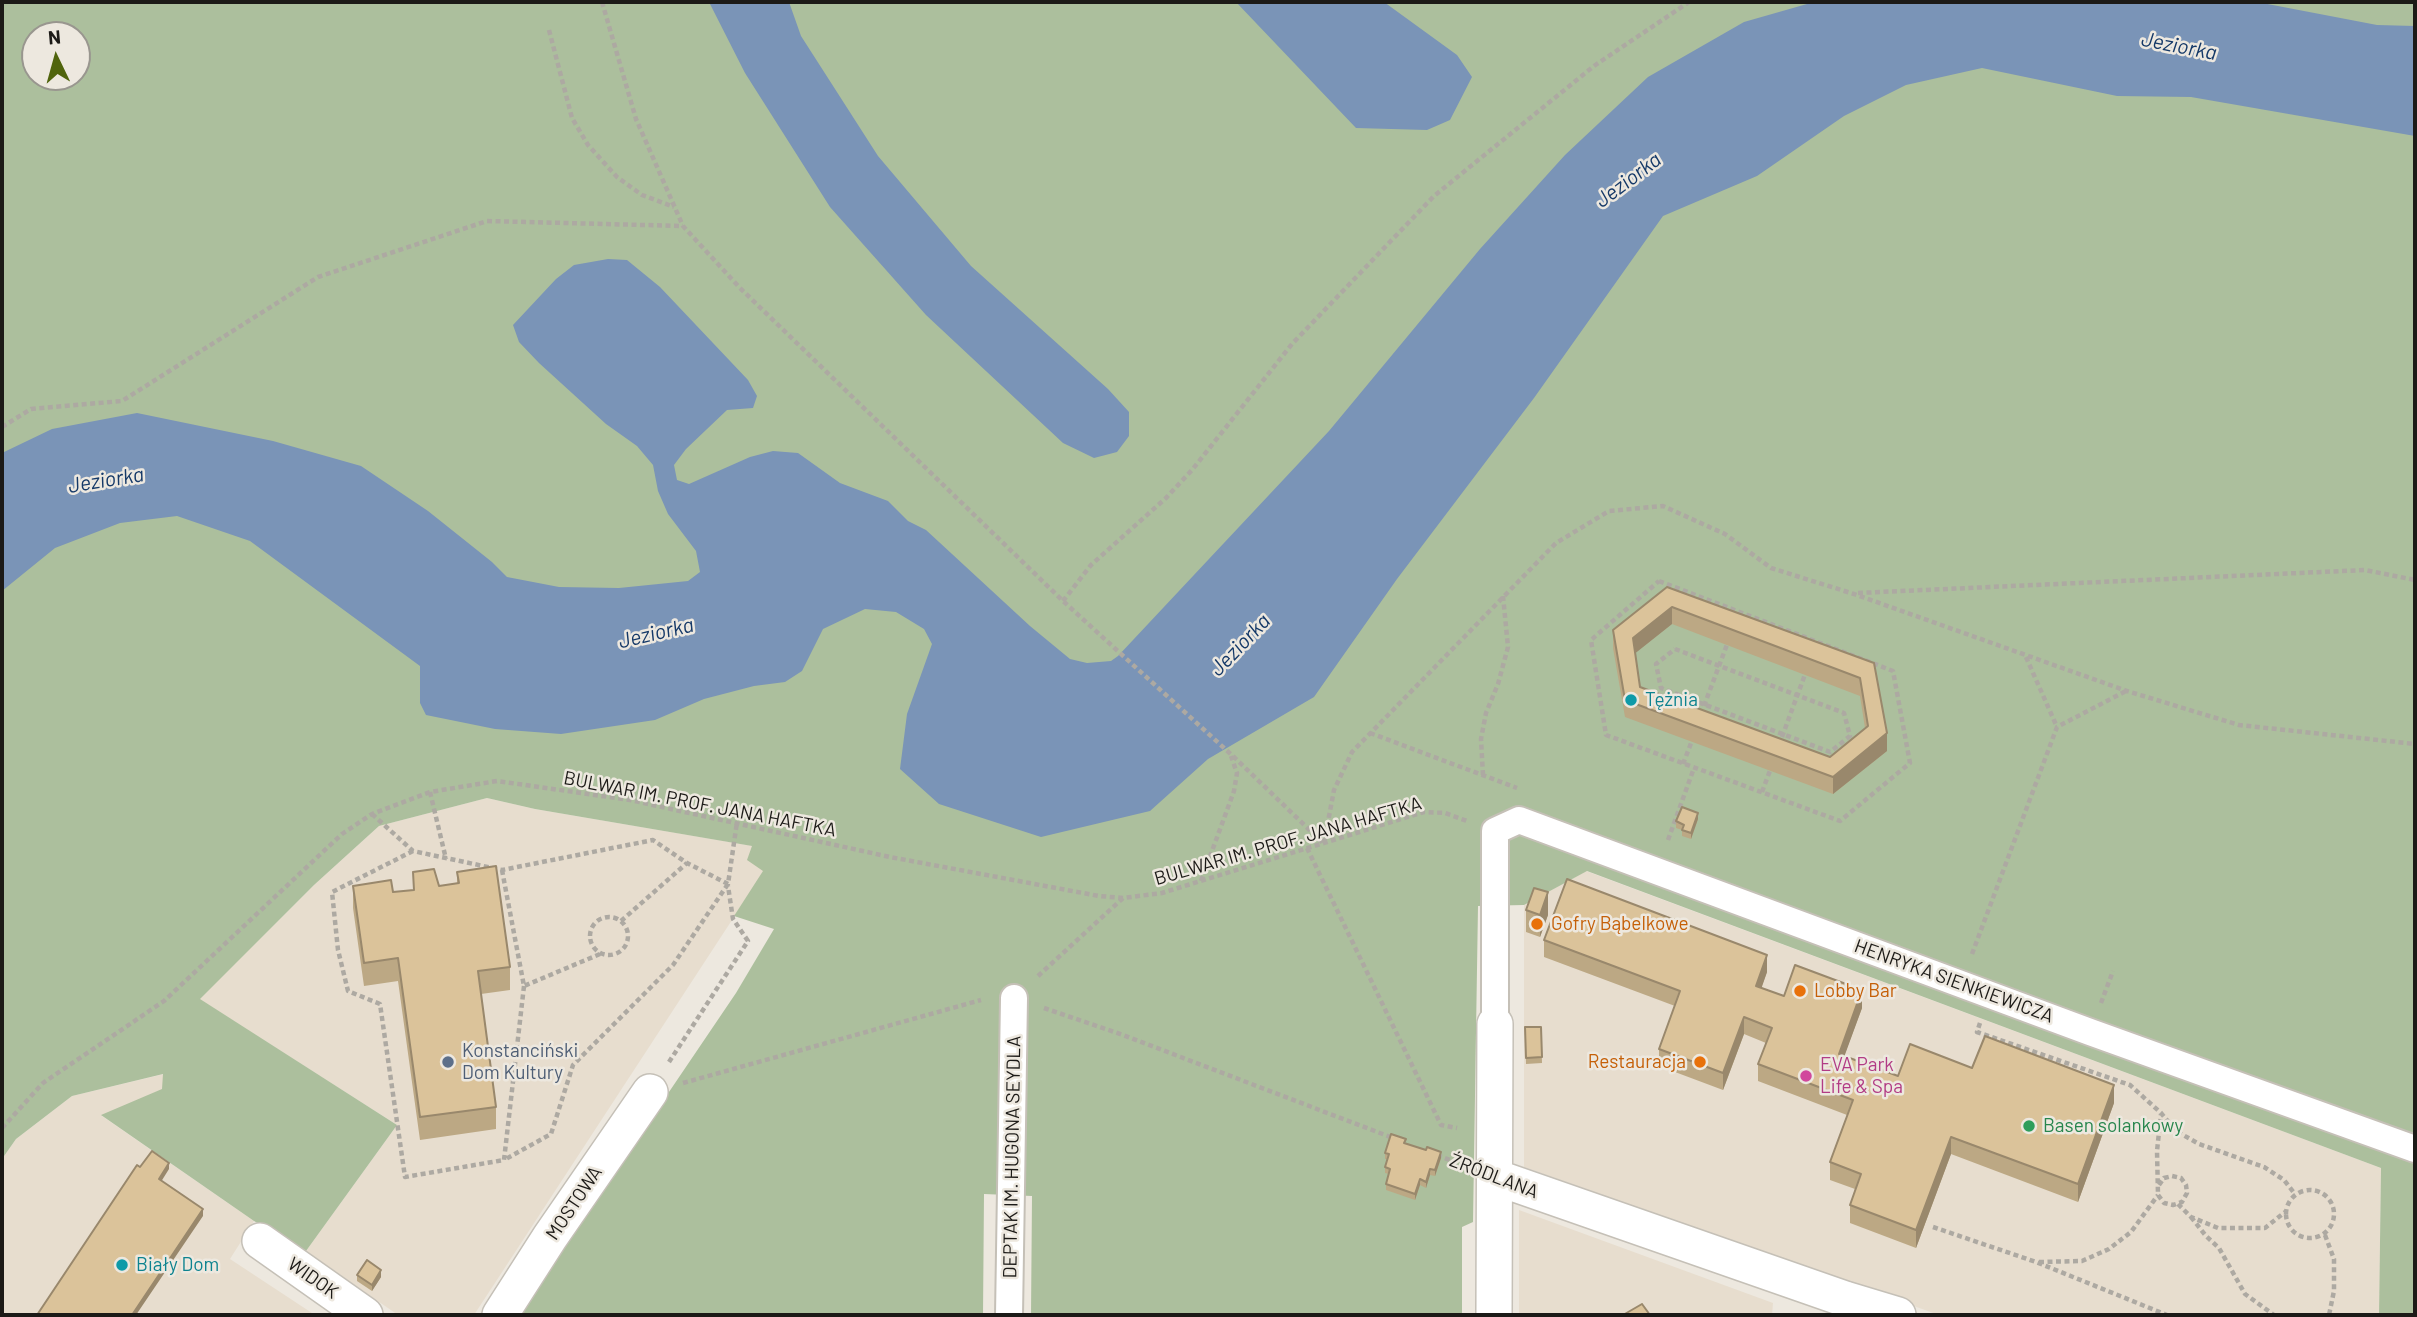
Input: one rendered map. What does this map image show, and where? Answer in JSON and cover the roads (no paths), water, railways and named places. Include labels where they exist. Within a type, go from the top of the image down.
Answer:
[{"type":"street","name":"HENRYKA SIENKIEWICZA","points":[[1495,1024],[1494,831],[1519,820],[2415,1149]]},
{"type":"street","name":"DEPTAK IM. HUGONA SEYDLA","points":[[1009,1315],[1014,998]]},
{"type":"street","points":[[1494,1315],[1495,1024]]},
{"type":"street","name":"MOSTOWA","points":[[500,1315],[550,1237],[650,1093]]},
{"type":"street","name":"ŹRÓDLANA","points":[[1495,1177],[1604,1217],[1898,1315]]},
{"type":"street","name":"WIDOK","points":[[260,1241],[365,1315]]},
{"type":"water","points":[[709,2],[789,2],[801,36],[878,156],[971,266],[1108,389],[1129,412],[1129,436],[1117,452],[1094,458],[1063,443],[926,315],[830,207],[745,73]]},
{"type":"water","points":[[1236,2],[1384,2],[1457,55],[1472,77],[1450,120],[1427,130],[1356,128]]},
{"type":"water","name":"Jeziorka","points":[[1814,2],[2257,2],[2377,25],[2415,26],[2415,136],[2191,97],[2117,96],[1982,68],[1906,85],[1844,116],[1757,176],[1663,216],[1534,398],[1397,579],[1314,697],[1208,759],[1150,811],[1041,837],[939,804],[900,769],[907,714],[932,644],[924,629],[896,612],[865,609],[823,629],[802,671],[785,682],[754,686],[704,699],[655,720],[561,734],[495,729],[426,715],[420,703],[420,666],[250,541],[177,516],[120,523],[55,548],[2,591],[2,453],[52,429],[137,413],[273,441],[361,466],[428,511],[507,577],[559,587],[619,588],[688,581],[700,572],[696,551],[668,514],[658,491],[653,465],[637,446],[606,424],[539,363],[519,342],[513,325],[556,279],[574,265],[608,259],[627,260],[660,287],[748,380],[757,396],[753,408],[727,410],[686,449],[674,465],[677,480],[689,484],[750,457],[773,451],[798,453],[840,483],[888,501],[908,521],[926,530],[1030,626],[1070,659],[1087,663],[1111,661],[1329,431],[1480,249],[1565,155],[1648,77],[1744,22]]},
{"type":"place","name":"Tężnia","points":[[1631,700]]},
{"type":"place","name":"Gofry Bąbelkowe","points":[[1537,924]]},
{"type":"place","name":"Lobby Bar","points":[[1800,991]]},
{"type":"place","name":"Konstanciński Dom Kultury","points":[[448,1062]]},
{"type":"place","name":"Restauracja","points":[[1700,1062]]},
{"type":"place","name":"EVA Park Life & Spa","points":[[1806,1076]]},
{"type":"place","name":"Basen solankowy","points":[[2029,1126]]},
{"type":"place","name":"Biały Dom","points":[[122,1265]]}]
